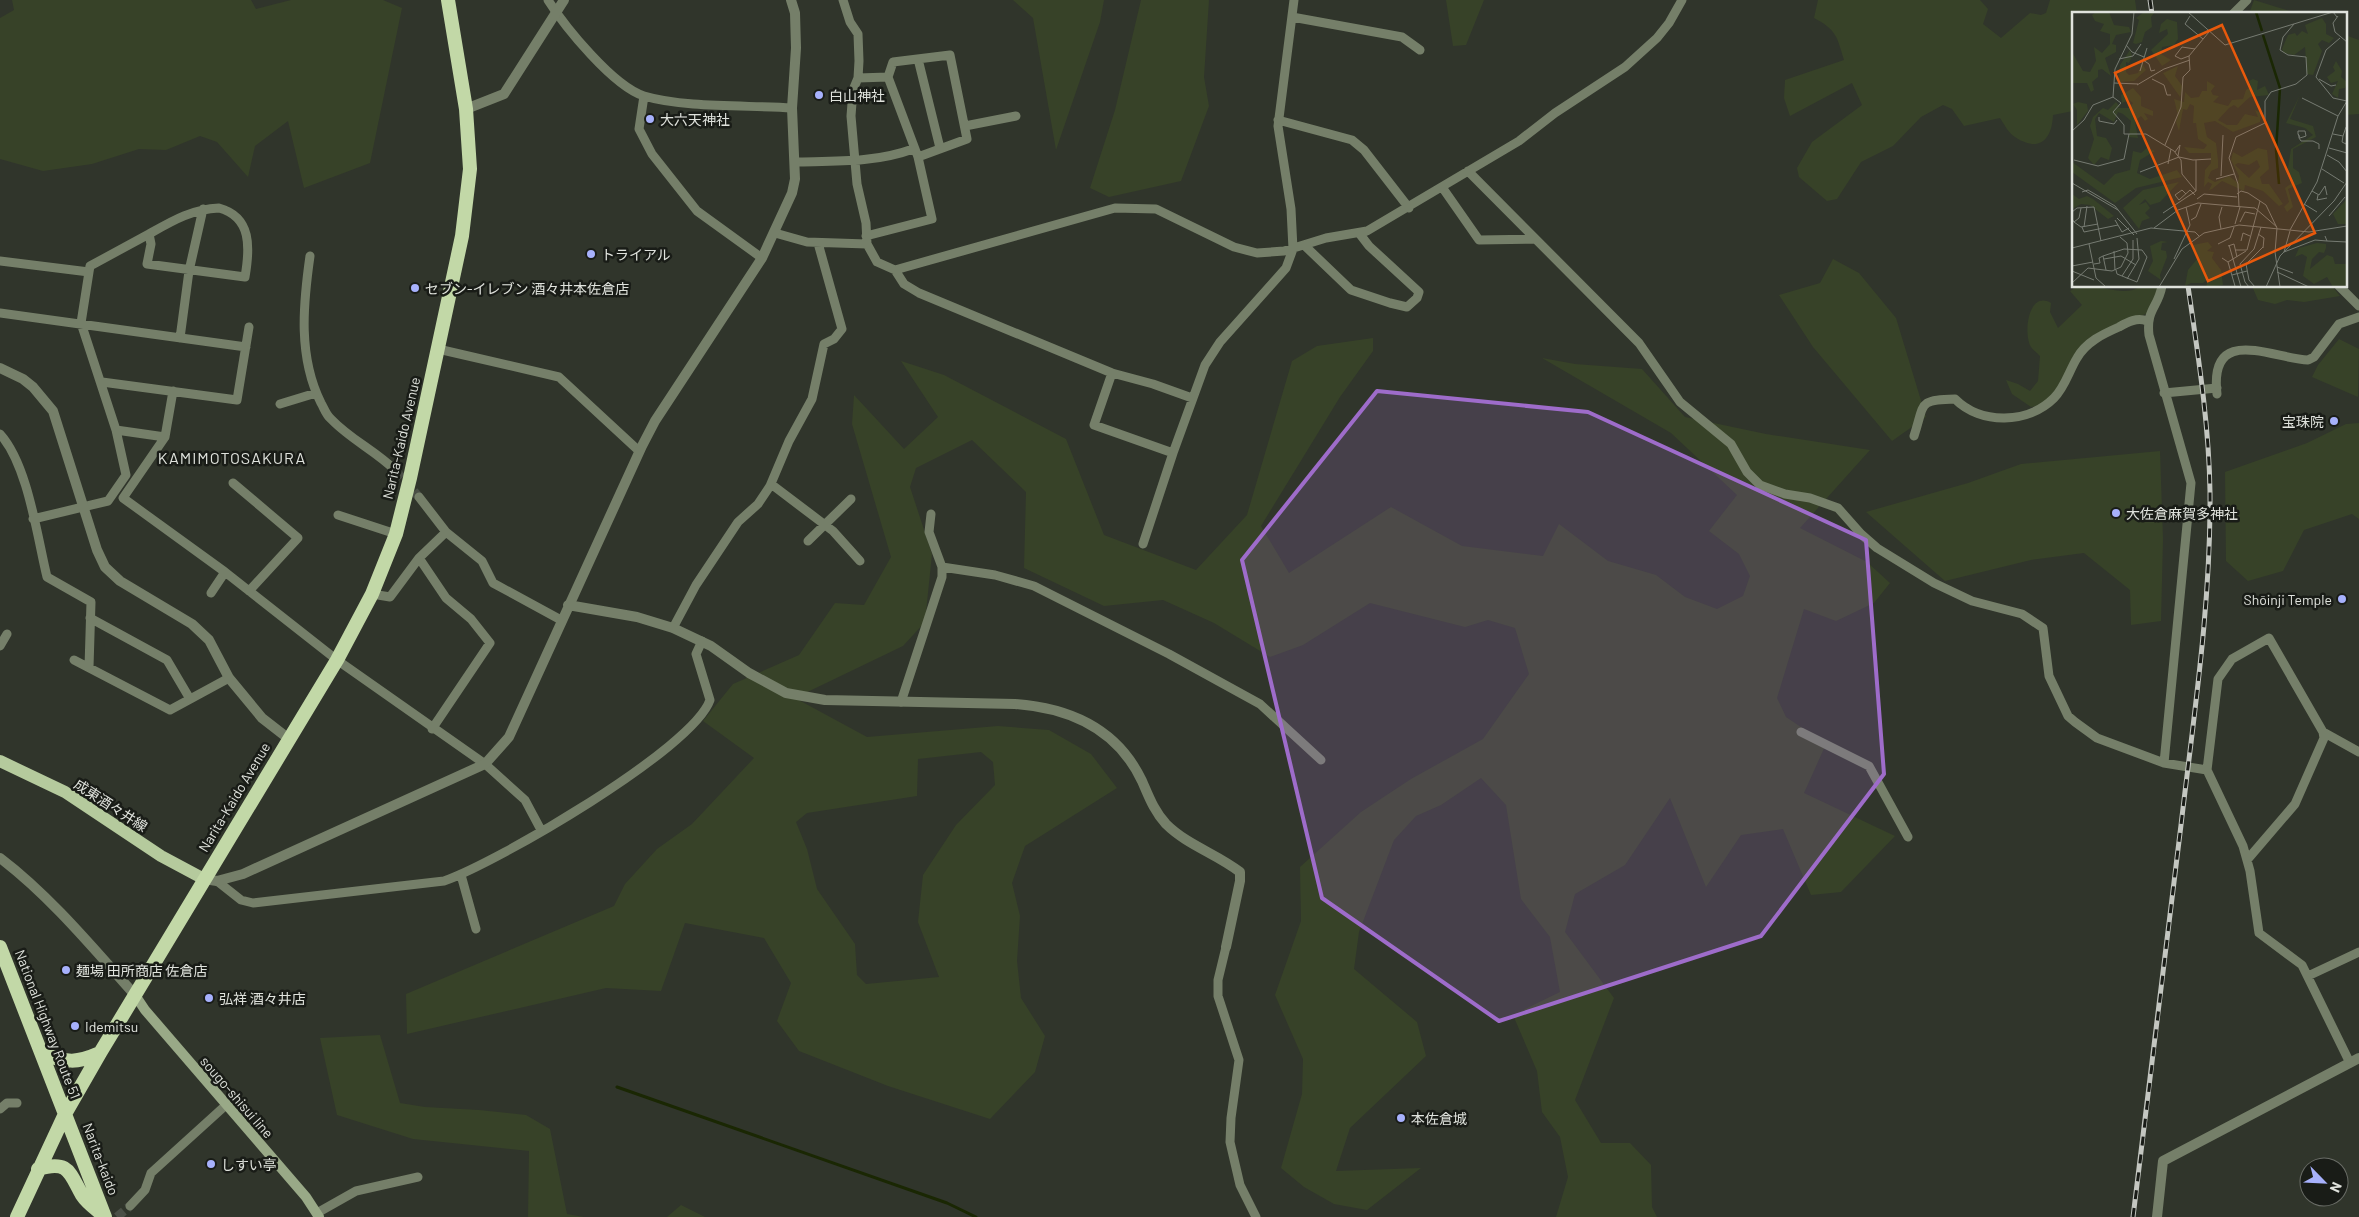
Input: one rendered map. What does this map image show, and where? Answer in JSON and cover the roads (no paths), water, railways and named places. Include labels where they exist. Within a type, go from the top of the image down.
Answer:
[{"type":"highway","name":"Narita-Kaido Avenue","points":[[17,1217],[38,1169],[100,1053],[135,995],[211,880],[288,739],[337,660],[372,594],[396,534],[410,478],[462,236],[470,168],[466,109],[448,0]]},
{"type":"highway","name":"National Highway Route 51","points":[[0,947],[66,1114]]},
{"type":"highway","points":[[42,1054],[65,1061],[79,1062],[100,1053]]},
{"type":"highway","name":"Narita-kaido","points":[[66,1114],[105,1217]]},
{"type":"highway","points":[[38,1169],[51,1165],[60,1166],[68,1170],[83,1197],[105,1217]]},
{"type":"main road","name":"成東酒々井線","points":[[0,761],[65,792],[161,856],[211,880]]},
{"type":"main road","name":"sougo-shisui line","points":[[135,995],[144,1010],[306,1197],[318,1215]]},
{"type":"street","points":[[548,0],[556,13],[607,71],[634,92],[672,102],[792,108]]},
{"type":"street","points":[[466,109],[504,94],[564,0]]},
{"type":"street","points":[[211,880],[243,874],[486,764],[509,737],[639,451],[655,421],[762,258],[792,192],[795,162],[792,108],[796,48],[795,13],[790,0]]},
{"type":"street","points":[[843,0],[850,22],[858,34],[858,78],[853,90],[851,116],[854,161],[866,240],[878,262],[895,270],[904,284],[919,293],[1112,373],[1153,384],[1192,398]]},
{"type":"street","points":[[1143,544],[1205,365],[1220,342],[1286,268],[1293,249],[1291,209],[1278,120],[1294,0]]},
{"type":"street","points":[[895,270],[1115,208],[1156,209],[1234,247],[1257,253],[1293,249],[1326,238],[1359,233],[1378,226],[1519,141],[1555,113],[1625,67],[1663,30],[1682,0]]},
{"type":"street","points":[[2235,12],[2247,0]]},
{"type":"street","points":[[1292,17],[1402,36],[1420,50]]},
{"type":"street","points":[[775,233],[807,242],[818,243],[866,240],[932,219],[918,157],[913,149],[888,76],[893,62],[950,55],[967,139],[918,157]]},
{"type":"street","points":[[918,59],[940,148]]},
{"type":"street","points":[[858,78],[888,76]]},
{"type":"street","points":[[644,96],[639,129],[652,154],[697,211],[762,258]]},
{"type":"street","points":[[965,126],[1016,116]]},
{"type":"street","points":[[1278,120],[1352,140],[1364,150],[1409,208]]},
{"type":"street","points":[[795,162],[854,161],[894,156],[913,149]]},
{"type":"street","points":[[1468,171],[1640,343],[1680,402],[1730,444],[1747,472],[1760,485],[1785,494],[1810,498],[1838,508],[1861,534],[1877,548],[1934,583],[1972,601],[2022,614],[2039,623],[2043,628],[2049,676],[2068,716],[2097,738],[2164,763],[2207,770]]},
{"type":"street","points":[[1442,187],[1479,240],[1534,239]]},
{"type":"street","points":[[33,519],[108,501],[126,475],[116,430],[102,382],[81,323],[90,266],[181,217],[203,209],[219,208],[239,217],[245,228],[247,266],[245,277],[147,264],[151,244],[150,234]]},
{"type":"street","points":[[180,338],[189,271],[203,209]]},
{"type":"street","points":[[1304,245],[1351,290],[1390,304],[1407,307],[1417,298],[1419,292],[1369,246],[1359,233]]},
{"type":"street","points":[[673,628],[696,585],[733,530],[758,504],[771,484],[789,441],[812,399],[824,344],[834,339],[842,329],[818,243]]},
{"type":"street","points":[[310,256],[303,330],[307,359],[316,393],[328,417],[348,436],[381,456],[396,471]]},
{"type":"street","points":[[0,261],[89,272]]},
{"type":"street","points":[[2162,288],[2161,295],[2147,321],[2149,335],[2191,483],[2164,763]]},
{"type":"street","points":[[2341,288],[2359,306]]},
{"type":"street","points":[[0,313],[81,323],[246,348]]},
{"type":"street","points":[[2164,393],[2216,390],[2219,362],[2230,354],[2250,350],[2308,360],[2314,357],[2340,324],[2359,317]]},
{"type":"street","points":[[1914,436],[1924,405],[1930,400],[1954,399],[1963,407],[1994,418],[2018,416],[2037,411],[2058,393],[2077,358],[2087,346],[2104,334],[2134,320],[2147,321]]},
{"type":"street","points":[[102,382],[237,400],[249,327]]},
{"type":"street","points":[[438,349],[559,377],[639,451]]},
{"type":"street","points":[[0,368],[23,379],[33,387],[53,411],[96,550],[105,568],[120,581],[192,624],[208,640],[228,678],[262,718],[288,739]]},
{"type":"street","points":[[1112,373],[1094,426],[1173,453]]},
{"type":"street","points":[[173,391],[165,438],[123,498],[225,572],[337,660],[486,764],[524,800],[541,830]]},
{"type":"street","points":[[280,404],[316,393]]},
{"type":"street","points":[[116,430],[165,438]]},
{"type":"street","points":[[0,434],[8,442],[22,474],[48,577],[91,602],[88,667]]},
{"type":"street","points":[[233,484],[298,538],[249,591]]},
{"type":"street","points":[[771,484],[825,525],[860,561]]},
{"type":"street","points":[[419,497],[446,532],[482,561],[493,583],[562,620]]},
{"type":"street","points":[[808,541],[851,499]]},
{"type":"street","points":[[901,702],[942,577],[942,567],[929,532],[931,514]]},
{"type":"street","points":[[338,516],[396,534]]},
{"type":"street","points":[[372,594],[390,597],[419,558],[446,532]]},
{"type":"street","points":[[419,558],[446,598],[471,619],[490,643],[432,728]]},
{"type":"street","points":[[942,567],[995,575],[1034,586],[1169,654],[1260,704],[1320,760]]},
{"type":"street","points":[[211,593],[225,572]]},
{"type":"street","points":[[568,605],[637,617],[673,628],[702,641],[750,673],[786,693],[825,700],[1032,705],[1076,716],[1100,731],[1119,748],[1133,767],[1142,781],[1152,805],[1165,823],[1183,838],[1240,872],[1240,881],[1218,980],[1218,996],[1239,1060],[1231,1118],[1230,1142],[1240,1185],[1256,1217]]},
{"type":"street","points":[[90,618],[167,660],[190,699]]},
{"type":"street","points":[[0,646],[7,634]]},
{"type":"street","points":[[2157,1217],[2163,1161],[2355,1061],[2302,965],[2259,933],[2247,860],[2239,836],[2207,770],[2218,679],[2232,659],[2268,638],[2323,732],[2324,738],[2295,804],[2247,860]]},
{"type":"street","points":[[211,880],[240,900],[253,903],[444,881],[461,875],[603,794],[663,752],[707,707],[709,694],[696,654],[702,641]]},
{"type":"street","points":[[74,660],[170,710],[228,678]]},
{"type":"street","points":[[1801,732],[1868,766],[1908,837]]},
{"type":"street","points":[[2323,732],[2359,752]]},
{"type":"street","points":[[0,858],[17,871],[80,934],[135,995]]},
{"type":"street","points":[[461,875],[476,929]]},
{"type":"street","points":[[2308,976],[2359,952]]},
{"type":"street","points":[[0,1109],[7,1104],[17,1103]]},
{"type":"street","points":[[130,1206],[145,1190],[151,1173],[226,1104]]},
{"type":"street","points":[[318,1215],[356,1191],[418,1177]]},
{"type":"waterway","points":[[617,1087],[947,1203],[976,1217]]},
{"type":"tunnel","points":[[396,471],[419,497]]},
{"type":"tunnel","points":[[117,1217],[130,1206]]},
{"type":"railway","points":[[2150,0],[2152,12]]},
{"type":"railway","points":[[2133,1217],[2196,700],[2208,576],[2210,534],[2208,440],[2188,288]]},
{"type":"place","name":"白山神社","points":[[819,95]]},
{"type":"place","name":"大六天神社","points":[[650,119]]},
{"type":"place","name":"トライアル","points":[[591,254]]},
{"type":"place","name":"セブン-イレブン 酒々井本佐倉店","points":[[415,288]]},
{"type":"place","name":"宝珠院","points":[[2334,421]]},
{"type":"place","name":"大佐倉麻賀多神社","points":[[2116,513]]},
{"type":"place","name":"Shōinji Temple","points":[[2342,599]]},
{"type":"place","name":"麺場 田所商店 佐倉店","points":[[66,970]]},
{"type":"place","name":"弘祥 酒々井店","points":[[209,998]]},
{"type":"place","name":"Idemitsu","points":[[75,1026]]},
{"type":"place","name":"本佐倉城","points":[[1401,1118]]},
{"type":"place","name":"しすい亭","points":[[211,1164]]},
{"type":"district","name":"KAMIMOTOSAKURA","points":[[232,457]]}]
